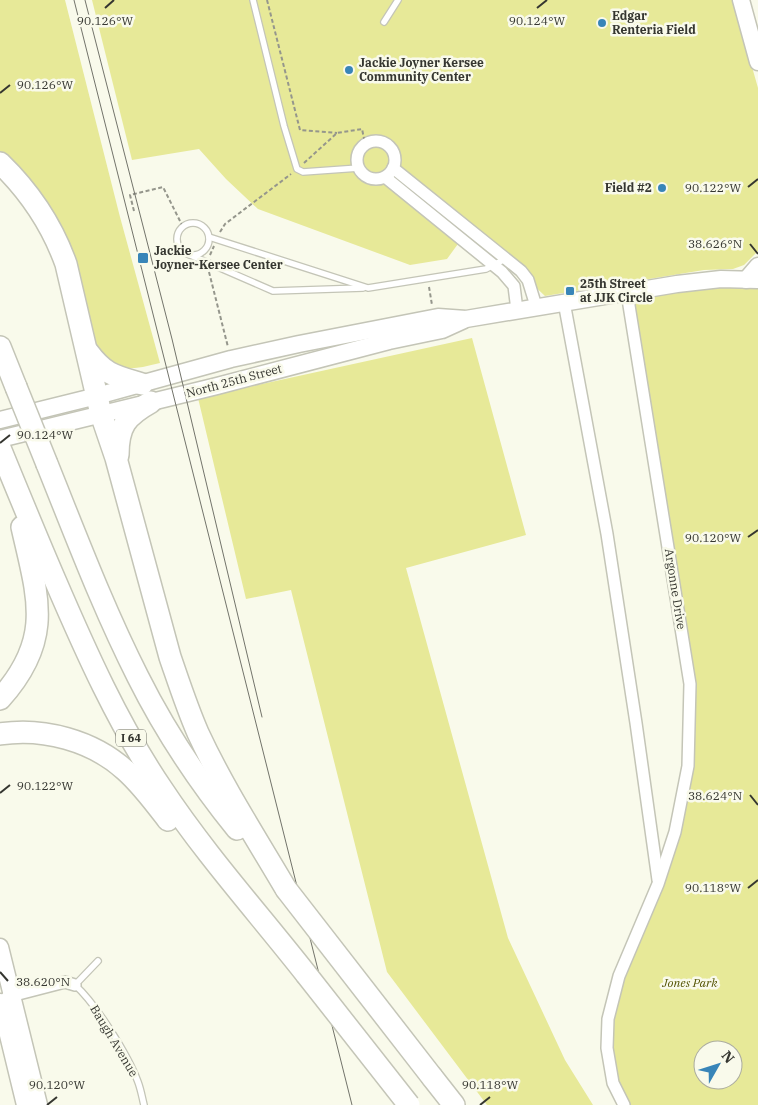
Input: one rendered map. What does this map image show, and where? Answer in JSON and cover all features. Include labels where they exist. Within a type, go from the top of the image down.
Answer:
[{"type":"highway","points":[[0,163],[17,179],[36,205],[58,243],[70,280],[99,405],[118,466],[170,657],[198,732],[234,801],[286,889]]},
{"type":"highway","name":"I 64","points":[[0,347],[104,606],[138,678],[182,753],[205,787],[454,1105]]},
{"type":"highway","points":[[86,350],[108,374],[147,393],[121,427],[118,438],[118,466]]},
{"type":"highway","name":"I 64","points":[[0,448],[74,627],[115,711],[162,790],[241,894],[409,1105]]},
{"type":"highway","points":[[0,699],[10,688],[32,650],[37,630],[38,612],[35,588],[9,471]]},
{"type":"highway","points":[[0,734],[32,733],[56,736],[75,740],[95,750],[125,770],[159,808],[210,874],[227,887],[241,894]]},
{"type":"main road","points":[[741,0],[755,41],[758,62]]},
{"type":"main road","points":[[752,280],[758,266]]},
{"type":"main road","name":"North 25th Street","points":[[147,393],[231,359],[438,317],[466,319],[677,284],[721,280],[752,280]]},
{"type":"main road","name":"North 25th Street","points":[[0,439],[99,405],[442,330],[466,319]]},
{"type":"main road","name":"North 25th Street","points":[[0,420],[99,405]]},
{"type":"main road","points":[[0,947],[4,999],[25,1105]]},
{"type":"main road","points":[[4,999],[39,1105]]},
{"type":"street","points":[[380,140],[392,148],[395,156],[389,173],[373,179],[366,176],[358,168],[357,156],[360,148],[365,143],[380,140]]},
{"type":"street","points":[[389,173],[521,271],[528,280],[536,306]]},
{"type":"street","points":[[389,173],[502,272],[514,286],[517,310]]},
{"type":"street","name":"Argonne Drive","points":[[624,1105],[613,1083],[607,1048],[608,1019],[619,976],[658,884],[675,832],[688,766],[690,684],[627,293]]},
{"type":"street","points":[[564,302],[607,534],[658,884]]},
{"type":"street","points":[[4,999],[65,982],[75,985]]},
{"type":"lane","points":[[253,0],[284,126],[297,169],[303,172],[358,168]]},
{"type":"lane","points":[[384,22],[398,0]]},
{"type":"lane","points":[[188,254],[202,253],[209,242],[207,230],[198,224],[190,223],[183,227],[177,237],[180,248],[188,254],[272,290],[368,288],[486,269],[505,259]]},
{"type":"lane","points":[[209,236],[368,288]]},
{"type":"lane","points":[[75,985],[98,961]]},
{"type":"lane","name":"Baugh Avenue","points":[[75,985],[90,1001],[129,1062],[139,1084],[144,1105]]},
{"type":"path","points":[[267,0],[300,130],[337,133],[362,129],[365,143]]},
{"type":"path","points":[[300,166],[337,133]]},
{"type":"path","points":[[231,359],[207,262],[216,239],[225,224],[291,174]]},
{"type":"path","points":[[134,212],[130,195],[163,187],[183,227]]},
{"type":"path","points":[[429,286],[433,312]]},
{"type":"green space","points":[[0,0],[65,0],[120,217],[160,363],[125,369],[103,364],[20,171],[0,152]]},
{"type":"green space","points":[[92,0],[733,0],[758,88],[758,251],[744,265],[733,269],[704,270],[545,296],[471,226],[447,259],[410,265],[258,209],[226,179],[199,149],[132,160]]},
{"type":"green space","name":"Jones Park","points":[[758,280],[758,1105],[624,1105],[607,1048],[608,1019],[658,884],[688,766],[690,684],[627,293]]},
{"type":"green space","points":[[472,338],[526,535],[406,568],[508,938],[565,1060],[593,1105],[487,1105],[387,972],[291,590],[246,599],[198,398]]},
{"type":"tram line","points":[[74,0],[352,1105]]},
{"type":"tram line","points":[[85,0],[172,339],[262,717]]},
{"type":"place","name":"Edgar Renteria Field","points":[[602,23]]},
{"type":"place","name":"Jackie Joyner Kersee Community Center","points":[[349,70]]},
{"type":"place","name":"Field #2","points":[[662,188]]},
{"type":"place","name":"Jackie Joyner-Kersee Center","points":[[143,258]]},
{"type":"place","name":"25th Street at JJK Circle","points":[[570,291]]}]
